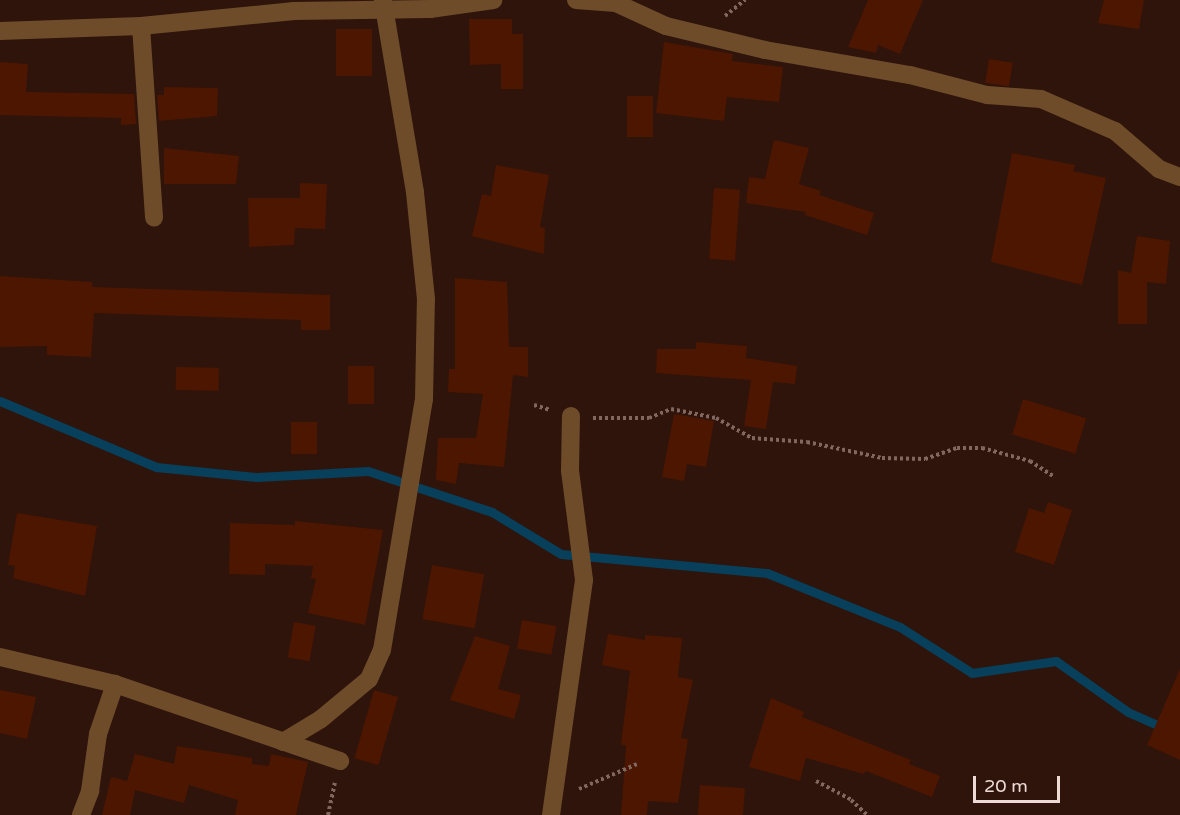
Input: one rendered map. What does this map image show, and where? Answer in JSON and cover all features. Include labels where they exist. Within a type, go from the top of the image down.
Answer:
[{"type":"street","points":[[0,31],[141,26],[294,11],[493,0]]},
{"type":"street","points":[[576,0],[616,2],[666,26],[765,50],[910,75],[987,95],[1041,99],[1115,131],[1159,169],[1180,177]]},
{"type":"street","points":[[283,742],[321,719],[369,679],[382,650],[424,399],[426,299],[415,192],[383,6]]},
{"type":"street","points":[[141,26],[154,218]]},
{"type":"street","points":[[553,807],[584,580],[570,471],[571,416]]},
{"type":"street","points":[[0,657],[115,684],[340,761]]},
{"type":"street","points":[[81,815],[90,791],[98,734],[115,684]]},
{"type":"path","points":[[534,405],[571,416],[649,418],[671,409],[716,418],[752,438],[807,442],[882,458],[925,459],[957,448],[982,448],[1030,461],[1053,476]]},
{"type":"path","points":[[328,815],[340,761]]},
{"type":"path","points":[[553,807],[636,764]]},
{"type":"path","points":[[816,781],[851,800],[867,815]]},
{"type":"building","points":[[868,0],[923,0],[900,54],[878,45],[876,53],[848,47]]},
{"type":"building","points":[[1104,0],[1144,0],[1139,29],[1098,23]]},
{"type":"building","points":[[469,19],[512,19],[512,34],[523,34],[523,89],[501,89],[501,64],[470,65]]},
{"type":"building","points":[[336,29],[372,29],[372,76],[336,76]]},
{"type":"building","points":[[664,42],[733,54],[732,61],[783,67],[779,102],[727,97],[724,121],[656,113]]},
{"type":"building","points":[[989,59],[1013,63],[1009,86],[985,83]]},
{"type":"building","points":[[0,62],[28,64],[26,92],[134,94],[136,124],[121,125],[121,118],[0,115]]},
{"type":"building","points":[[164,87],[218,88],[217,116],[159,121],[157,95],[164,95]]},
{"type":"building","points":[[627,96],[653,96],[653,137],[627,137]]},
{"type":"building","points":[[774,140],[809,148],[799,184],[821,191],[819,195],[874,213],[867,235],[805,215],[806,212],[746,203],[749,177],[765,179]]},
{"type":"building","points":[[164,148],[239,156],[236,184],[164,184]]},
{"type":"building","points":[[1012,153],[1075,165],[1073,171],[1106,178],[1082,285],[991,262]]},
{"type":"building","points":[[496,165],[549,175],[540,227],[545,228],[544,254],[472,236],[482,194],[491,196]]},
{"type":"building","points":[[300,183],[327,184],[325,229],[295,228],[294,245],[249,247],[248,198],[300,198]]},
{"type":"building","points":[[714,188],[740,190],[735,261],[709,259]]},
{"type":"building","points":[[1137,236],[1170,241],[1166,284],[1147,282],[1147,324],[1118,324],[1118,270],[1131,273]]},
{"type":"building","points":[[0,276],[92,282],[92,287],[330,295],[330,330],[301,330],[301,320],[94,313],[91,357],[47,355],[47,346],[0,347]]},
{"type":"building","points":[[455,278],[507,282],[509,347],[528,347],[528,377],[513,375],[504,467],[459,463],[456,484],[436,480],[438,438],[476,438],[483,394],[448,392],[449,369],[455,369]]},
{"type":"building","points":[[696,342],[747,346],[746,358],[797,366],[795,384],[773,382],[766,429],[744,426],[751,380],[656,373],[657,349],[696,349]]},
{"type":"building","points":[[348,366],[374,366],[374,404],[348,404]]},
{"type":"building","points":[[176,367],[219,368],[219,391],[176,390]]},
{"type":"building","points":[[1023,399],[1086,418],[1075,454],[1012,434]]},
{"type":"building","points":[[674,414],[714,421],[706,467],[687,464],[684,481],[662,477]]},
{"type":"building","points":[[291,422],[317,422],[317,454],[291,454]]},
{"type":"building","points":[[1048,502],[1072,510],[1054,565],[1015,552],[1029,508],[1044,513]]},
{"type":"building","points":[[17,513],[97,526],[85,596],[13,578],[15,566],[8,565]]},
{"type":"building","points":[[295,521],[383,530],[365,625],[308,613],[316,579],[311,578],[313,566],[265,564],[265,575],[229,574],[230,523],[295,525]]},
{"type":"building","points":[[432,565],[484,574],[475,628],[422,619]]},
{"type":"building","points":[[522,620],[556,626],[551,655],[517,649]]},
{"type":"building","points":[[294,622],[316,626],[309,661],[288,657]]},
{"type":"building","points":[[608,634],[645,640],[645,635],[682,638],[678,677],[693,680],[681,738],[688,739],[678,803],[648,801],[647,815],[621,815],[626,746],[621,744],[630,671],[602,665]]},
{"type":"building","points":[[475,636],[510,646],[498,689],[521,695],[514,719],[450,700]]},
{"type":"building","points":[[1180,669],[1180,760],[1147,745]]},
{"type":"building","points":[[0,690],[36,697],[27,739],[0,733]]},
{"type":"building","points":[[374,690],[398,697],[378,765],[354,758]]},
{"type":"building","points":[[771,698],[804,712],[802,717],[911,760],[909,764],[940,776],[932,797],[866,771],[864,774],[806,758],[800,781],[749,767]]},
{"type":"building","points":[[177,746],[252,758],[252,764],[269,766],[271,754],[308,762],[296,815],[235,815],[238,800],[189,785],[184,803],[135,790],[130,815],[102,815],[111,777],[127,781],[135,754],[174,764]]},
{"type":"building","points":[[700,785],[745,788],[743,815],[698,815]]},
{"type":"waterway","points":[[0,401],[156,467],[257,477],[368,471],[492,512],[561,554],[767,573],[900,627],[972,673],[1056,661],[1128,712],[1180,735]]}]
